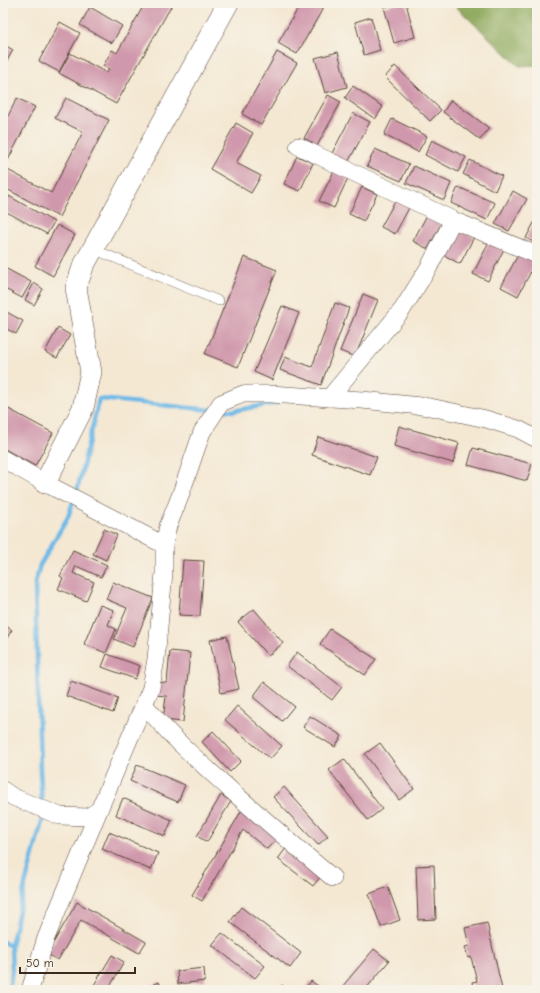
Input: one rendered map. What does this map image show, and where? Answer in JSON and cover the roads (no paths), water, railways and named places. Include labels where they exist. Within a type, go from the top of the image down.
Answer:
[{"type":"street","points":[[45,483],[83,408],[91,372],[76,288],[83,267],[228,3]]},
{"type":"street","points":[[298,146],[453,220],[537,255]]},
{"type":"street","points":[[329,398],[402,310],[429,267],[453,220]]},
{"type":"street","points":[[30,990],[46,938],[151,688],[156,659],[164,573],[164,545],[168,526],[180,499],[202,432],[221,403],[243,394],[329,398],[430,406],[486,418],[518,429],[537,439]]},
{"type":"street","points":[[3,459],[45,483],[164,545]]},
{"type":"street","points":[[144,704],[157,721],[196,759],[303,854],[333,878]]},
{"type":"street","points":[[3,790],[13,797],[60,816],[88,817],[99,810]]},
{"type":"lane","points":[[93,249],[219,301]]},
{"type":"waterway","points":[[76,495],[99,399],[212,410]]},
{"type":"waterway","points":[[222,410],[233,411],[277,403]]},
{"type":"waterway","points":[[42,805],[35,583],[40,565],[68,517],[73,502]]},
{"type":"waterway","points":[[11,946],[43,814]]},
{"type":"waterway","points":[[3,942],[11,946],[12,971],[9,990]]}]
